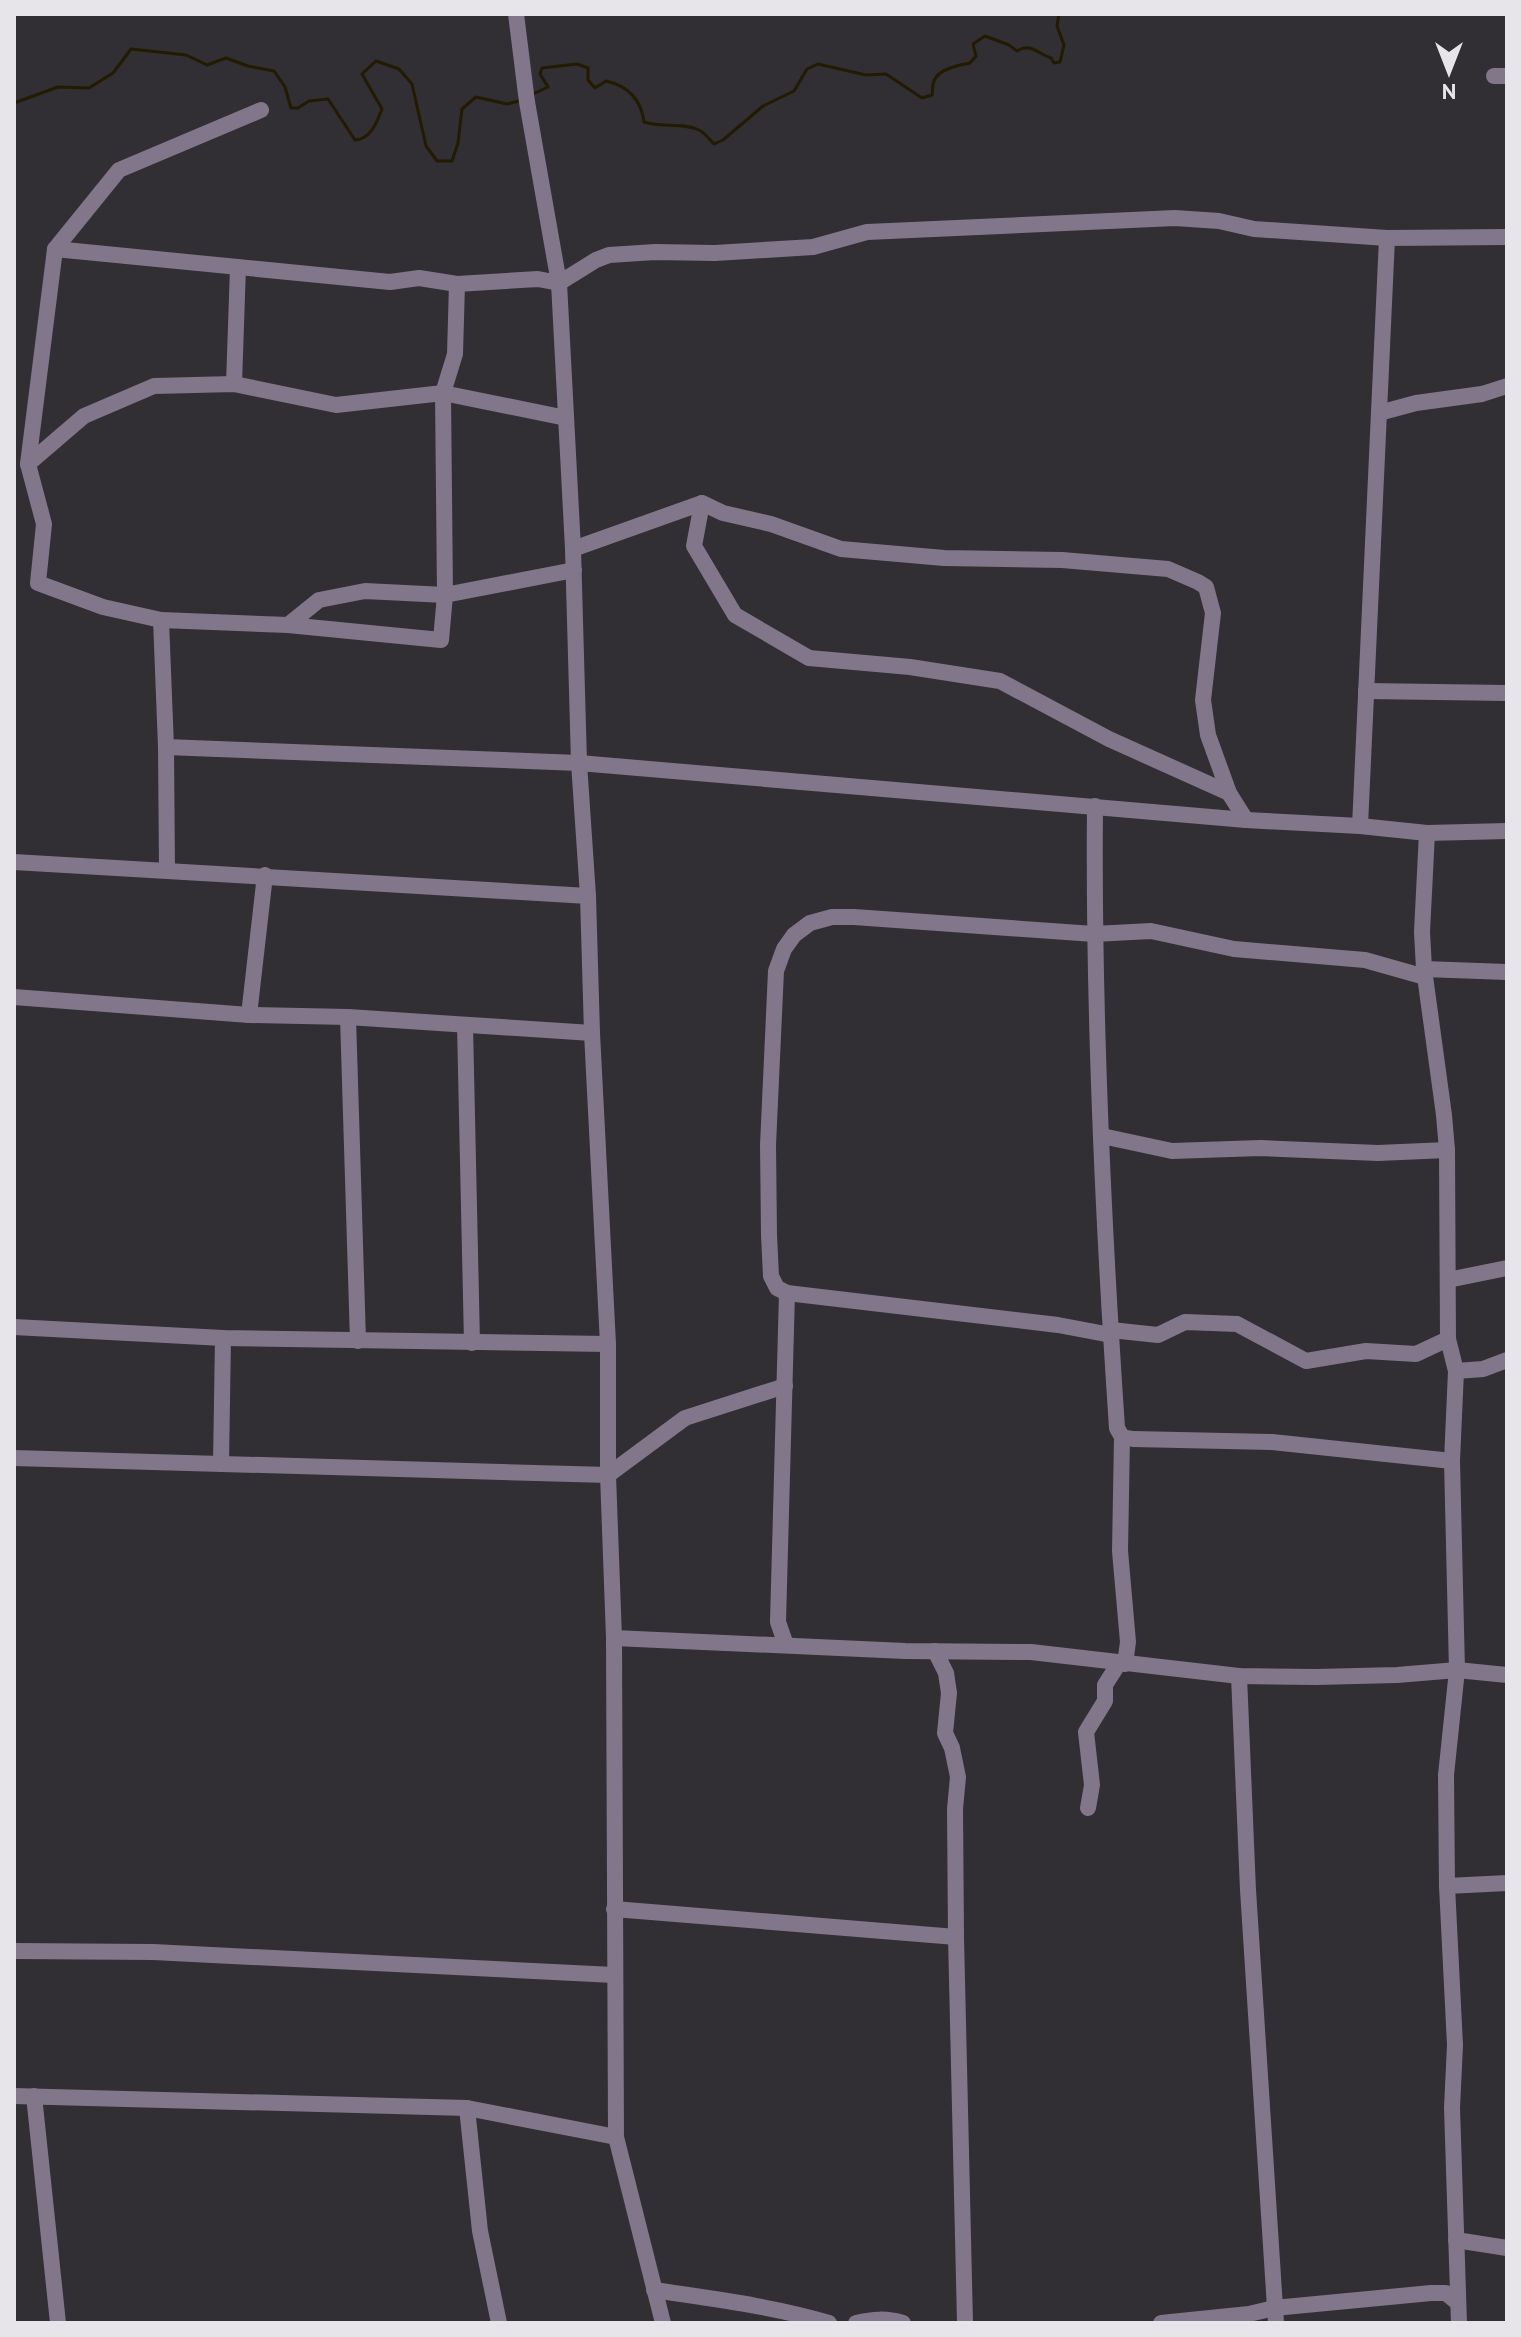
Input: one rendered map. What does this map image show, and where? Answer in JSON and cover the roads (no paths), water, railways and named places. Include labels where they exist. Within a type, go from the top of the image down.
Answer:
[{"type":"street","points":[[516,14],[527,102],[559,283],[574,570],[579,763],[608,1344],[608,1475],[614,1638],[616,2137],[663,2323]]},
{"type":"street","points":[[261,110],[119,170],[55,249],[28,464],[44,524],[38,583],[103,607],[161,620],[288,625],[441,640],[445,595],[443,393],[455,354],[457,284]]},
{"type":"street","points":[[55,249],[390,282],[419,278],[457,284],[538,279],[559,283],[609,255],[813,247],[881,231],[1175,218],[1219,221],[1254,229],[1387,238],[1507,237]]},
{"type":"street","points":[[1360,826],[1387,238]]},
{"type":"street","points":[[234,384],[238,267]]},
{"type":"street","points":[[28,464],[84,416],[154,386],[234,384],[336,405],[443,393],[566,418]]},
{"type":"street","points":[[1379,413],[1416,403],[1482,394],[1507,386]]},
{"type":"street","points":[[573,549],[702,503],[723,513],[771,524],[841,549],[944,558],[1062,560],[1168,569],[1206,587],[1213,613],[1203,700],[1208,735],[1229,793],[1246,820]]},
{"type":"street","points":[[702,503],[694,546],[735,615],[809,658],[910,667],[1000,681],[1109,739],[1229,793]]},
{"type":"street","points":[[288,625],[319,600],[349,594],[365,591],[445,595],[574,570]]},
{"type":"street","points":[[161,620],[167,870]]},
{"type":"street","points":[[1366,691],[1507,693]]},
{"type":"street","points":[[166,747],[579,763],[1246,820],[1427,833],[1507,831]]},
{"type":"street","points":[[1088,1808],[1092,1785],[1086,1732],[1105,1701],[1105,1685],[1122,1664],[1128,1642],[1120,1551],[1122,1437],[1117,1428],[1111,1333],[1094,934],[1095,806]]},
{"type":"street","points":[[1427,833],[1422,932],[1447,1150],[1448,1339],[1456,1371],[1452,1461],[1457,1670],[1446,1775],[1447,1886],[1455,2045],[1452,2108],[1459,2323]]},
{"type":"street","points":[[14,862],[588,896]]},
{"type":"street","points":[[249,1015],[265,875]]},
{"type":"street","points":[[1448,1339],[1416,1354],[1366,1351],[1306,1361],[1237,1324],[1185,1322],[1158,1335],[1111,1333],[787,1293],[777,1288],[771,1276],[768,1145],[776,971],[784,949],[794,935],[810,923],[832,917],[854,917],[1094,934],[1151,931],[1234,949],[1365,960],[1425,973],[1507,972]]},
{"type":"street","points":[[14,997],[249,1015],[348,1017],[592,1033]]},
{"type":"street","points":[[348,1017],[358,1341]]},
{"type":"street","points":[[465,1025],[472,1343]]},
{"type":"street","points":[[1102,1136],[1172,1151],[1261,1148],[1378,1153],[1447,1150]]},
{"type":"street","points":[[1448,1280],[1507,1268]]},
{"type":"street","points":[[786,1645],[778,1622],[787,1293]]},
{"type":"street","points":[[14,1327],[223,1338],[608,1344]]},
{"type":"street","points":[[221,1464],[223,1338]]},
{"type":"street","points":[[1456,1371],[1483,1369],[1507,1360]]},
{"type":"street","points":[[14,1458],[608,1475],[685,1418],[785,1386]]},
{"type":"street","points":[[1122,1437],[1272,1442],[1452,1461]]},
{"type":"street","points":[[614,1638],[1031,1652],[1239,1676],[1370,1676],[1457,1670],[1507,1675]]},
{"type":"street","points":[[935,1651],[946,1673],[949,1693],[945,1733],[952,1748],[958,1777],[955,1809],[956,1937],[965,2323]]},
{"type":"street","points":[[1239,1676],[1248,1890],[1275,2316]]},
{"type":"street","points":[[1447,1886],[1507,1883]]},
{"type":"street","points":[[614,1909],[956,1937]]},
{"type":"street","points":[[14,1951],[153,1952],[614,1975]]},
{"type":"street","points":[[14,2096],[467,2108],[616,2137]]},
{"type":"street","points":[[34,2096],[58,2323]]},
{"type":"street","points":[[467,2108],[480,2231],[499,2323]]},
{"type":"street","points":[[1456,2240],[1507,2248]]},
{"type":"street","points":[[654,2290],[758,2306],[829,2323]]},
{"type":"street","points":[[1161,2323],[1249,2314],[1275,2316],[1431,2293],[1446,2293],[1458,2303]]},
{"type":"street","points":[[856,2323],[890,2319],[903,2323]]},
{"type":"waterway","points":[[533,94],[548,87],[540,74],[542,68],[577,64],[588,68],[588,80],[595,88],[606,81],[627,90],[640,107],[644,122],[699,130],[714,144],[763,106],[794,91],[807,69],[818,64],[866,75],[886,74],[922,98],[932,95],[933,83],[940,73],[970,63],[976,56],[973,44],[985,36],[1017,51],[1030,48],[1051,58],[1054,63],[1060,62],[1064,45],[1057,26],[1059,14]]},
{"type":"waterway","points":[[14,103],[58,87],[89,88],[113,73],[131,49],[186,55],[207,65],[226,58],[274,71],[285,87],[291,108],[298,108],[309,101],[328,99],[355,140],[369,133],[382,109],[362,74],[376,61],[399,69],[412,84],[426,146],[437,161],[452,161],[458,143],[462,109],[476,97],[507,104],[519,101]]}]
